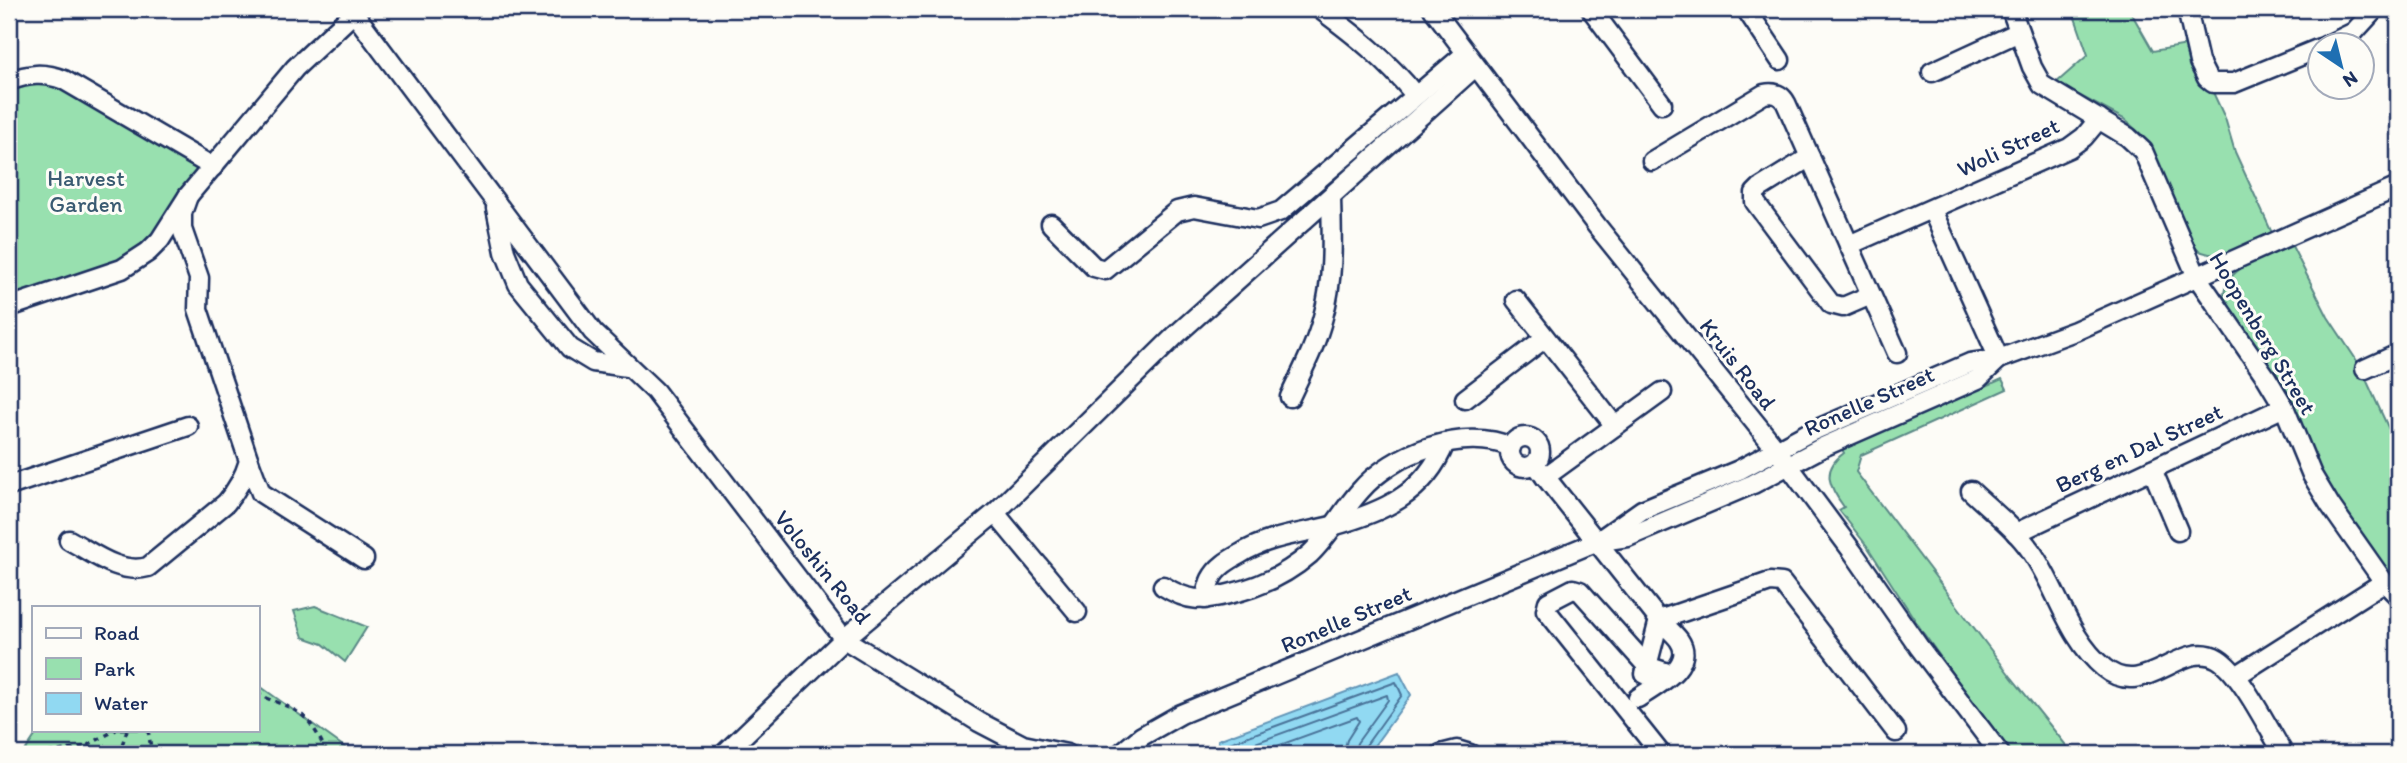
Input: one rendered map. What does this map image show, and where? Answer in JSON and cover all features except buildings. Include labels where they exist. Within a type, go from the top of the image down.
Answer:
[{"type":"street","points":[[1320,9],[1375,51],[1415,95]]},
{"type":"street","name":"Kruis Road","points":[[1433,9],[1597,226],[1777,450],[2000,754]]},
{"type":"street","points":[[1591,9],[1662,104]]},
{"type":"street","points":[[1746,9],[1780,60]]},
{"type":"street","name":"Hoopenberg Street","points":[[2011,9],[2037,79],[2042,85],[2128,136],[2143,151],[2197,277],[2284,407],[2312,475],[2330,505],[2384,582],[2398,596]]},
{"type":"street","points":[[2187,9],[2199,62],[2213,83],[2234,83],[2306,53]]},
{"type":"street","points":[[2354,32],[2375,9]]},
{"type":"street","points":[[9,307],[132,264],[160,240],[188,196],[295,68],[356,11]]},
{"type":"street","name":"Voloshin Road","points":[[356,11],[593,332],[655,391],[844,639],[979,722],[1023,745],[1067,754]]},
{"type":"street","points":[[1932,72],[2019,32]]},
{"type":"street","points":[[1051,224],[1094,267],[1105,270],[1167,218],[1186,208],[1194,207],[1258,219],[1266,217],[1281,211],[1415,95],[1470,60]]},
{"type":"street","points":[[724,754],[844,639],[995,513],[1177,334],[1331,198],[1470,60]]},
{"type":"street","points":[[9,81],[29,75],[55,76],[213,167]]},
{"type":"street","points":[[1651,161],[1764,94],[1773,93],[1784,99],[1897,353]]},
{"type":"street","name":"Woli Street","points":[[1849,245],[2069,148],[2084,137],[2099,119]]},
{"type":"street","points":[[1810,157],[1760,188],[1755,193],[1755,202],[1831,303],[1843,307],[1871,295]]},
{"type":"street","name":"Ronelle Street","points":[[1120,754],[1142,736],[1181,714],[1598,541],[1642,510],[1739,470],[1808,433],[1970,363],[1999,359],[2075,331],[2398,187]]},
{"type":"street","points":[[188,196],[182,214],[181,229],[199,278],[198,309],[261,494],[364,559]]},
{"type":"street","points":[[1290,397],[1315,340],[1328,292],[1332,253],[1331,198]]},
{"type":"street","points":[[494,200],[505,252],[518,284],[570,348],[593,362],[627,367]]},
{"type":"street","points":[[1932,210],[1999,359]]},
{"type":"street","points":[[1516,300],[1615,426]]},
{"type":"street","points":[[1465,399],[1545,338]]},
{"type":"street","points":[[2365,369],[2398,354]]},
{"type":"street","name":"Ronelle Street","points":[[1598,541],[1628,537],[1754,484],[1823,447],[1978,379],[1999,359]]},
{"type":"street","points":[[1540,470],[1615,426],[1662,392]]},
{"type":"street","name":"Berg en Dal Street","points":[[2016,533],[2284,407]]},
{"type":"street","points":[[9,486],[188,426]]},
{"type":"street","points":[[1163,586],[1181,597],[1205,599],[1248,590],[1266,583],[1287,572],[1319,545],[1362,488],[1408,456],[1430,446],[1467,439],[1499,441],[1511,447],[1510,456],[1516,464],[1540,470],[1659,620],[1679,640],[1683,648],[1682,661],[1671,674],[1631,703]]},
{"type":"street","points":[[1205,599],[1211,579],[1217,571],[1248,549],[1278,536],[1333,526],[1388,506],[1409,494],[1432,470],[1445,443]]},
{"type":"street","points":[[69,540],[120,567],[134,570],[148,567],[226,503],[241,484],[249,461]]},
{"type":"street","points":[[2152,468],[2178,531]]},
{"type":"street","points":[[1971,491],[2016,533],[2040,565],[2074,632],[2102,666],[2120,678],[2134,679],[2198,654],[2218,659],[2236,676],[2284,754]]},
{"type":"street","points":[[995,513],[1077,612]]},
{"type":"street","points":[[1659,620],[1770,582],[1782,583],[1896,732]]},
{"type":"street","points":[[2236,676],[2384,582]]},
{"type":"street","points":[[1661,754],[1631,703],[1546,610],[1548,602],[1573,589],[1580,591],[1647,666],[1671,674]]},
{"type":"street","points":[[1631,703],[1647,666],[1659,620]]},
{"type":"street","points":[[1441,754],[1457,750],[1470,754]]},
{"type":"path","points":[[259,694],[297,711],[306,718],[328,754]]},
{"type":"path","points":[[38,754],[84,747],[112,732]]},
{"type":"path","points":[[119,754],[126,732]]},
{"type":"path","points":[[148,732],[152,754]]},
{"type":"green space","points":[[2072,9],[2129,9],[2153,51],[2187,45],[2225,118],[2235,152],[2272,233],[2241,248],[2219,254],[2209,254],[2190,243],[2141,134],[2124,119],[2056,83],[2088,55]]},
{"type":"green space","name":"Harvest Garden","points":[[27,83],[54,84],[199,167],[165,222],[139,249],[104,267],[9,300],[9,90]]},
{"type":"green space","points":[[2292,246],[2328,317],[2359,364],[2398,449],[2398,585],[2323,481],[2311,458],[2288,394],[2225,303],[2225,291],[2236,272],[2258,259]]},
{"type":"green space","points":[[2002,379],[2007,389],[1861,455],[1856,472],[2073,754],[2010,754],[1924,634],[1867,546],[1839,510],[1844,507],[1830,479],[1832,466],[1844,453],[1842,449]]},
{"type":"green space","points":[[315,606],[367,627],[345,662],[323,644],[303,637],[294,611]]},
{"type":"green space","points":[[259,685],[354,754],[23,754],[38,732],[259,732]]},
{"type":"water","points":[[1399,672],[1411,695],[1368,754],[1218,754],[1218,740]]}]
